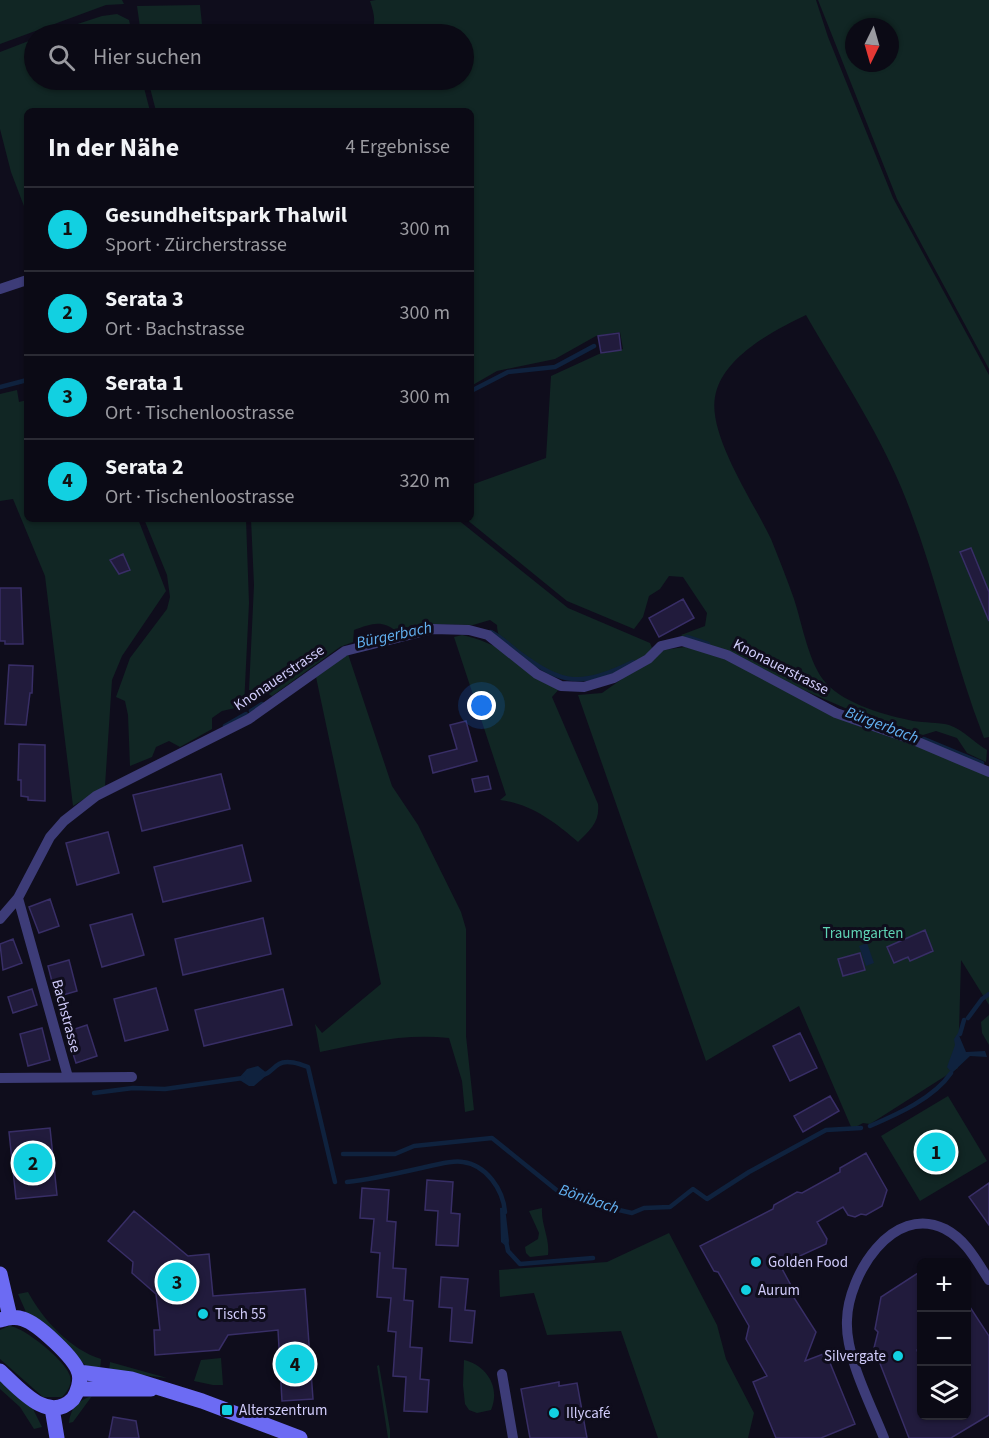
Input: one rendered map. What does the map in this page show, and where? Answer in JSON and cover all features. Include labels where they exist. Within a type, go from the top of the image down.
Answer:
[{"type":"main road","points":[[0,1274],[5,1319],[25,1320],[67,1354],[79,1372],[78,1389],[68,1403],[52,1408],[34,1401],[0,1371]]},
{"type":"main road","points":[[79,1372],[131,1379],[202,1401],[300,1438]]},
{"type":"main road","points":[[78,1389],[154,1388]]},
{"type":"main road","points":[[52,1408],[57,1438]]},
{"type":"street","points":[[0,289],[24,281]]},
{"type":"street","name":"Knonauerstrasse","points":[[0,919],[18,898],[50,837],[64,820],[96,796],[249,719],[345,651],[434,629],[469,630],[488,635],[537,674],[561,686],[584,687],[614,678],[648,659],[661,646],[682,641],[727,655],[836,713],[911,739],[989,772]]},
{"type":"street","name":"Bachstrasse","points":[[18,898],[68,1077]]},
{"type":"street","points":[[0,1078],[132,1077]]},
{"type":"street","points":[[884,1438],[851,1349],[846,1323],[851,1290],[860,1268],[873,1252],[908,1226],[933,1224],[946,1229],[963,1241],[989,1280]]},
{"type":"street","points":[[502,1374],[513,1438]]},
{"type":"green space","points":[[0,0],[122,0],[124,4],[106,5],[54,24],[24,24],[24,35],[0,44]]},
{"type":"green space","points":[[816,0],[828,37],[893,198],[989,375],[989,737],[984,738],[962,676],[924,549],[901,487],[868,421],[806,315],[765,337],[738,358],[728,370],[715,397],[718,431],[734,469],[771,539],[794,599],[815,666],[826,683],[844,697],[879,712],[913,721],[940,723],[954,727],[987,750],[986,762],[967,753],[957,738],[936,731],[923,735],[866,717],[687,640],[681,635],[705,626],[707,613],[683,577],[669,576],[660,589],[649,596],[643,617],[634,629],[567,601],[470,522],[474,522],[474,484],[546,458],[551,376],[599,354],[623,349],[620,332],[596,336],[555,359],[497,371],[474,384],[474,108],[155,108],[151,90],[474,90],[474,24],[374,24],[374,14],[370,1]]},
{"type":"green space","points":[[818,0],[989,0],[989,369],[897,199],[847,72],[899,72],[899,18],[845,18],[845,68]]},
{"type":"green space","points":[[200,5],[202,24],[140,24],[137,6]]},
{"type":"green space","points":[[117,14],[129,20],[130,24],[78,24]]},
{"type":"green space","points":[[24,43],[24,90],[145,90],[149,108],[24,108],[24,206],[11,172],[0,129],[0,52]]},
{"type":"green space","points":[[17,390],[19,402],[24,401],[24,522],[139,522],[166,591],[122,656],[112,680],[105,786],[73,806],[45,576],[13,499],[0,501],[0,394]]},
{"type":"green space","points":[[145,522],[246,522],[249,603],[244,706],[222,711],[212,718],[212,729],[180,747],[169,741],[156,747],[152,757],[130,766],[128,715],[125,701],[116,697],[130,658],[167,609],[170,597],[167,575]]},
{"type":"green space","points":[[251,522],[461,522],[568,608],[650,643],[652,648],[650,653],[615,673],[585,681],[570,680],[538,667],[511,649],[501,639],[497,625],[490,620],[473,625],[424,624],[396,631],[386,625],[376,624],[354,630],[353,642],[340,647],[272,696],[265,692],[249,690],[254,585]]},
{"type":"green space","points":[[462,635],[488,643],[501,650],[560,688],[552,697],[598,804],[596,821],[578,842],[542,815],[522,805],[500,800],[506,795],[454,637]]},
{"type":"green space","name":"Traumgarten","points":[[685,647],[706,651],[989,776],[989,1005],[961,960],[958,1068],[870,1124],[863,1123],[852,1129],[799,1006],[706,1061],[578,695],[602,693],[663,650]]},
{"type":"green space","points":[[348,654],[392,786],[418,825],[461,912],[466,929],[466,1036],[474,1110],[465,1112],[462,1081],[449,1038],[400,1038],[320,1052],[315,1024],[322,1033],[381,984],[316,677]]},
{"type":"green space","points":[[989,1015],[989,1045],[982,1033],[981,1022]]},
{"type":"green space","points":[[948,1096],[987,1161],[920,1201],[881,1136]]},
{"type":"green space","points":[[542,1208],[548,1255],[530,1257],[525,1247],[538,1239],[539,1233],[529,1211]]},
{"type":"green space","points":[[669,1233],[717,1325],[726,1359],[754,1413],[748,1438],[658,1438],[621,1331],[547,1335],[534,1293],[500,1297],[499,1270],[607,1262]]},
{"type":"green space","points":[[28,1292],[34,1303],[59,1333],[79,1349],[101,1359],[100,1370],[85,1365],[26,1312],[18,1294]]},
{"type":"green space","points":[[9,1326],[34,1338],[67,1370],[70,1385],[62,1397],[43,1397],[0,1359],[0,1330]]},
{"type":"green space","points":[[221,1358],[223,1385],[194,1381],[201,1360]]},
{"type":"green space","points":[[464,1360],[479,1367],[490,1378],[494,1393],[491,1410],[477,1413],[469,1410],[465,1404]]},
{"type":"green space","points":[[110,1362],[167,1378],[109,1371]]},
{"type":"green space","points":[[379,1365],[390,1438],[388,1438],[377,1366]]},
{"type":"green space","points":[[0,1380],[33,1409],[42,1427],[34,1429],[20,1407],[0,1389]]},
{"type":"green space","points":[[92,1396],[73,1422],[69,1423],[71,1413],[76,1406]]},
{"type":"water","points":[[867,943],[874,963],[866,966],[859,946]]},
{"type":"water","points":[[958,1033],[966,1052],[985,1051],[987,1057],[970,1056],[952,1073],[947,1067],[955,1045],[954,1039]]},
{"type":"water","points":[[258,1066],[268,1074],[254,1086],[249,1086],[238,1079],[247,1069]]},
{"type":"water","points":[[505,1207],[509,1241],[507,1247],[501,1242],[500,1208]]},
{"type":"building","points":[[619,333],[621,350],[601,353],[598,336]]},
{"type":"building","points":[[971,548],[989,592],[989,621],[960,552]]},
{"type":"building","points":[[123,554],[130,570],[119,574],[110,560]]},
{"type":"building","points":[[0,588],[21,588],[23,644],[5,644],[5,641],[0,641]]},
{"type":"building","points":[[683,599],[694,618],[659,637],[649,618]]},
{"type":"building","points":[[9,665],[33,666],[32,693],[30,693],[26,725],[5,724]]},
{"type":"building","points":[[466,721],[477,761],[433,773],[429,756],[457,749],[450,725]]},
{"type":"building","points":[[19,744],[45,745],[45,801],[28,800],[28,797],[21,796],[21,780],[18,780]]},
{"type":"building","points":[[221,774],[230,809],[142,831],[133,795]]},
{"type":"building","points":[[488,776],[491,789],[475,792],[472,779]]},
{"type":"building","points":[[108,832],[119,873],[77,885],[66,843]]},
{"type":"building","points":[[242,845],[251,881],[163,902],[154,867]]},
{"type":"building","points":[[50,899],[59,926],[39,933],[29,907]]},
{"type":"building","points":[[132,914],[144,955],[102,967],[90,925]]},
{"type":"building","points":[[263,918],[271,954],[183,975],[175,939]]},
{"type":"building","points":[[925,930],[933,951],[910,961],[908,957],[894,963],[887,947]]},
{"type":"building","points":[[13,939],[22,963],[3,970],[0,944]]},
{"type":"building","points":[[860,953],[865,970],[843,976],[838,959]]},
{"type":"building","points":[[69,960],[77,991],[56,997],[48,966]]},
{"type":"building","points":[[156,988],[168,1030],[125,1041],[114,999]]},
{"type":"building","points":[[32,989],[37,1005],[13,1013],[8,997]]},
{"type":"building","points":[[283,989],[292,1025],[204,1046],[195,1010]]},
{"type":"building","points":[[87,1025],[97,1056],[76,1063],[66,1032]]},
{"type":"building","points":[[42,1028],[50,1060],[28,1066],[20,1034]]},
{"type":"building","points":[[800,1033],[817,1068],[790,1081],[773,1046]]},
{"type":"building","points":[[830,1096],[839,1111],[803,1132],[794,1116]]},
{"type":"building","points":[[50,1128],[57,1195],[16,1199],[9,1132]]},
{"type":"building","points":[[866,1153],[887,1190],[882,1206],[866,1215],[861,1214],[855,1217],[848,1215],[843,1207],[817,1222],[827,1239],[826,1244],[780,1265],[794,1291],[791,1293],[816,1332],[805,1361],[826,1353],[855,1424],[821,1438],[776,1438],[753,1382],[767,1376],[746,1339],[749,1326],[700,1246],[773,1209],[774,1205],[797,1192],[802,1193],[840,1172],[840,1168]]},
{"type":"building","points":[[427,1180],[453,1182],[451,1213],[460,1214],[458,1246],[436,1245],[438,1211],[425,1210]]},
{"type":"building","points":[[989,1183],[989,1225],[969,1197]]},
{"type":"building","points":[[362,1188],[389,1190],[387,1221],[396,1222],[393,1268],[406,1269],[404,1300],[413,1301],[410,1347],[422,1348],[420,1379],[429,1380],[427,1412],[404,1411],[406,1377],[393,1376],[396,1332],[388,1331],[391,1298],[377,1297],[380,1253],[371,1252],[374,1219],[360,1218]]},
{"type":"building","points":[[134,1211],[188,1256],[209,1254],[213,1296],[305,1289],[313,1399],[282,1401],[278,1330],[228,1335],[219,1350],[155,1355],[154,1330],[160,1330],[156,1294],[132,1273],[133,1262],[108,1241]]},
{"type":"building","name":"Silvergate","points":[[917,1274],[917,1420],[971,1420],[971,1309],[989,1336],[989,1415],[951,1438],[909,1438],[874,1348],[881,1297]]},
{"type":"building","points":[[441,1277],[468,1279],[465,1310],[475,1311],[472,1343],[450,1341],[452,1308],[439,1307]]},
{"type":"building","name":"Illycafé","points":[[559,1382],[559,1386],[577,1383],[587,1438],[530,1438],[521,1389]]},
{"type":"building","points":[[113,1417],[136,1421],[139,1438],[109,1438]]},
{"type":"waterway","points":[[474,389],[508,372],[555,367],[594,346]]},
{"type":"waterway","points":[[0,387],[24,381]]},
{"type":"waterway","name":"Bürgerbach","points":[[491,632],[534,663],[561,677],[586,679],[600,676],[633,662]]},
{"type":"waterway","name":"Bürgerbach","points":[[687,637],[708,644]]},
{"type":"waterway","name":"Bürgerbach","points":[[251,711],[262,704]]},
{"type":"waterway","name":"Bürgerbach","points":[[225,726],[246,714]]},
{"type":"waterway","name":"Bürgerbach","points":[[924,739],[982,763]]},
{"type":"waterway","name":"Bönibach","points":[[968,1018],[982,999],[989,994]]},
{"type":"waterway","name":"Bönibach","points":[[960,1034],[964,1020]]},
{"type":"waterway","name":"Bönibach","points":[[263,1075],[286,1062],[308,1067],[335,1182]]},
{"type":"waterway","name":"Bönibach","points":[[870,1126],[925,1098],[951,1073]]},
{"type":"waterway","name":"Bönibach","points":[[94,1093],[133,1088],[165,1089],[243,1078]]},
{"type":"waterway","name":"Bönibach","points":[[343,1154],[395,1154],[414,1146],[492,1138],[559,1192],[584,1202],[632,1213],[644,1208],[670,1207],[693,1189],[707,1199],[749,1172],[826,1130],[861,1128]]},
{"type":"waterway","name":"Bönibach","points":[[347,1182],[446,1163],[463,1162],[479,1168],[492,1180],[501,1195],[505,1212]]},
{"type":"waterway","name":"Bönibach","points":[[506,1241],[508,1251],[520,1264],[593,1258]]},
{"type":"place","name":"Gesundheitspark Thalwil","points":[[936,1152]]},
{"type":"place","name":"Serata 3","points":[[33,1163]]},
{"type":"place","name":"Golden Food","points":[[756,1262]]},
{"type":"place","name":"Serata 1","points":[[177,1282]]},
{"type":"place","name":"Aurum","points":[[746,1290]]},
{"type":"place","name":"Tisch 55","points":[[203,1314]]},
{"type":"place","name":"Silvergate","points":[[898,1356]]},
{"type":"place","name":"Serata 2","points":[[295,1364]]},
{"type":"place","name":"Alterszentrum","points":[[227,1410]]},
{"type":"place","name":"Illycafé","points":[[554,1413]]}]
